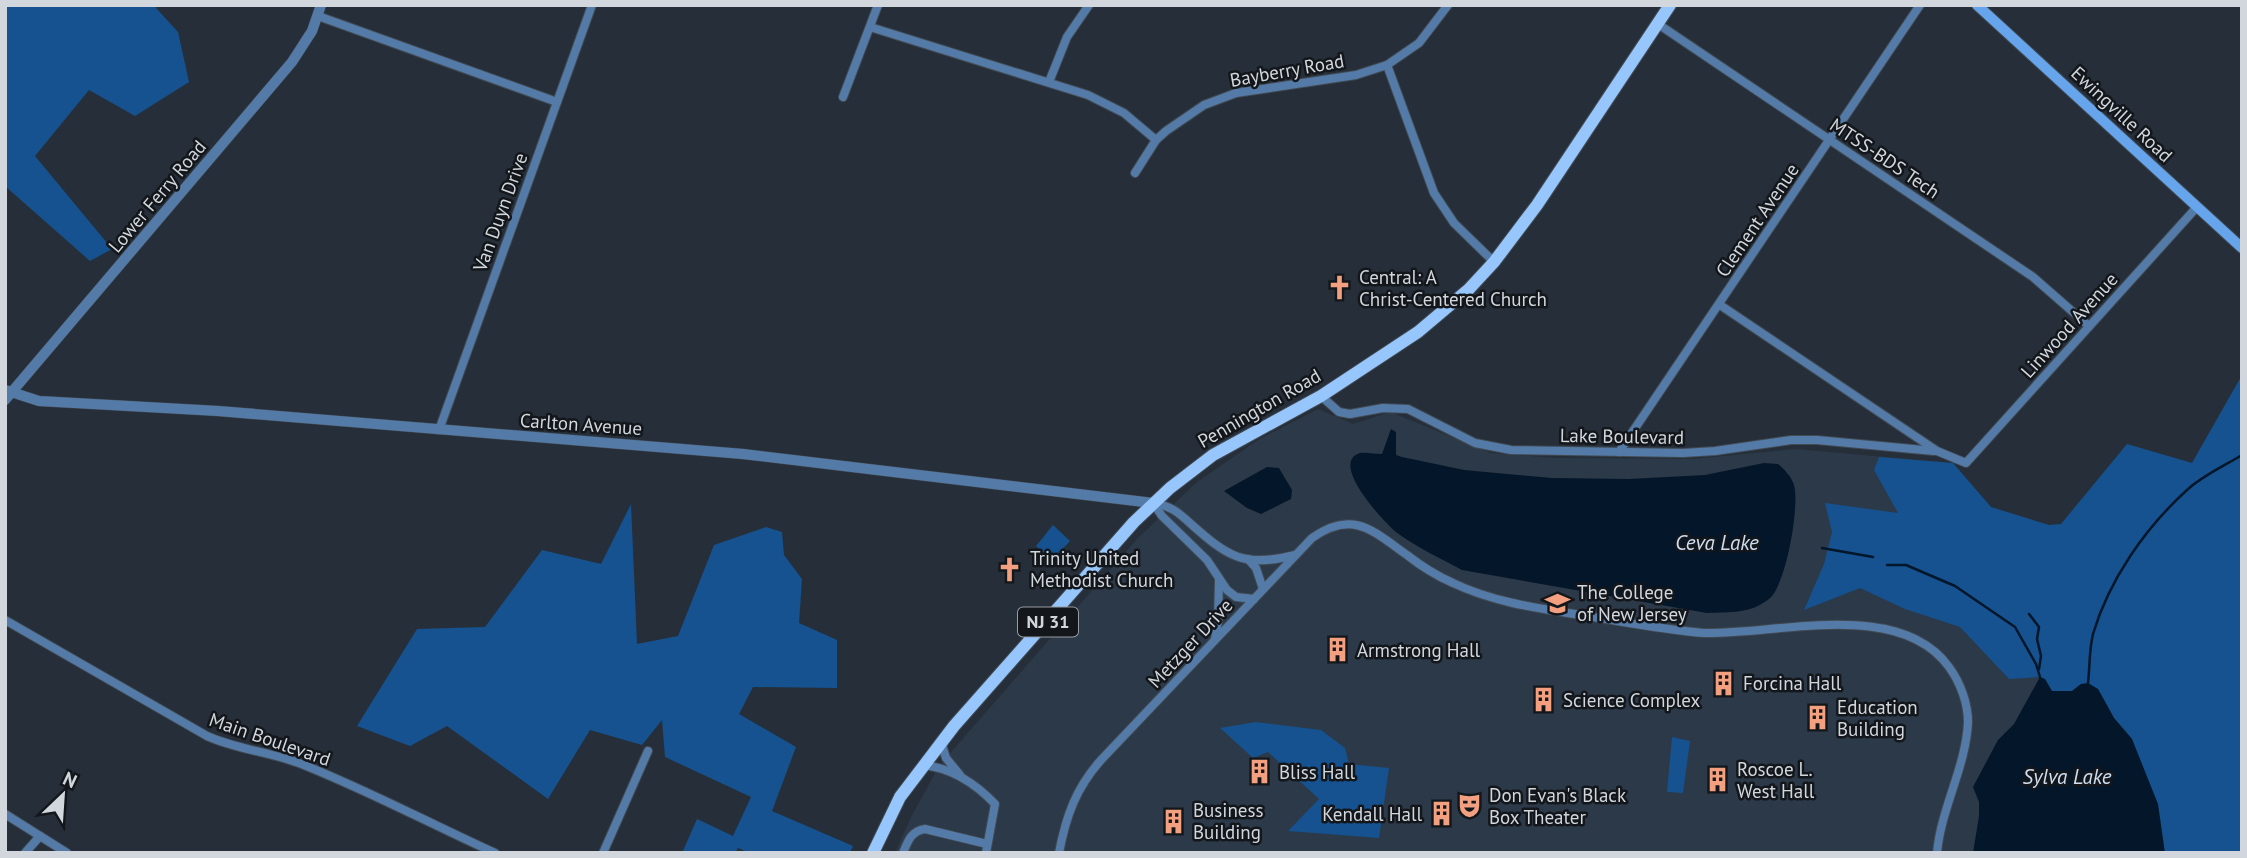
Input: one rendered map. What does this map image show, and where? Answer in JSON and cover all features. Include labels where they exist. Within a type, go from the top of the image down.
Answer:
[{"type":"main road","name":"Pennington Road","points":[[873,853],[901,797],[923,765],[1153,503],[1183,476],[1213,455],[1321,396],[1418,332],[1469,289],[1531,214],[1670,5]]},
{"type":"main road","name":"Ewingville Road","points":[[1977,5],[2242,248]]},
{"type":"street","name":"Van Duyn Drive","points":[[439,430],[592,5]]},
{"type":"street","points":[[843,97],[878,5]]},
{"type":"street","points":[[1049,82],[1067,37],[1089,5]]},
{"type":"street","name":"Bayberry Road","points":[[1135,173],[1156,140],[1204,105],[1236,93],[1356,75],[1387,65],[1419,43],[1448,5]]},
{"type":"street","name":"Clement Avenue","points":[[1619,452],[1920,5]]},
{"type":"street","points":[[319,11],[557,102]]},
{"type":"street","name":"Lower Ferry Road","points":[[7,394],[292,62],[303,48],[319,11]]},
{"type":"street","name":"MTSS-BDS Tech","points":[[1658,24],[2033,277],[2089,326]]},
{"type":"street","points":[[870,27],[1105,102],[1139,124],[1156,140]]},
{"type":"street","points":[[1387,65],[1434,193],[1454,223],[1494,262]]},
{"type":"street","name":"Linwood Avenue","points":[[1937,451],[1966,463],[2196,208]]},
{"type":"street","points":[[1720,305],[1937,451]]},
{"type":"street","name":"Carlton Avenue","points":[[7,394],[39,401],[218,411],[743,454],[1153,503]]},
{"type":"street","name":"Lake Boulevard","points":[[1321,396],[1339,412],[1350,414],[1382,408],[1408,409],[1462,437],[1511,450],[1704,452],[1791,440],[1816,440],[1937,451]]},
{"type":"street","points":[[1153,503],[1175,509],[1220,550],[1248,559],[1274,560],[1295,555]]},
{"type":"street","points":[[1153,503],[1165,519],[1207,560],[1219,580],[1236,597],[1254,599]]},
{"type":"street","name":"Metzger Drive","points":[[1059,853],[1070,807],[1088,775],[1295,555],[1321,532],[1343,525],[1366,527],[1449,582],[1516,605],[1704,633],[1723,634],[1816,624],[1881,629],[1918,640],[1938,654],[1954,674],[1964,697],[1968,722],[1941,825],[1937,853]]},
{"type":"street","points":[[1248,559],[1256,568],[1263,589]]},
{"type":"street","points":[[1215,640],[1219,580]]},
{"type":"street","name":"Main Boulevard","points":[[5,620],[207,736],[303,765],[495,853]]},
{"type":"street","points":[[902,853],[911,835],[916,830],[925,829],[986,849],[995,804],[962,777],[946,758],[941,743]]},
{"type":"street","points":[[603,853],[648,751]]},
{"type":"street","points":[[923,765],[941,767],[962,777]]},
{"type":"street","points":[[5,814],[67,853]]},
{"type":"street","points":[[25,853],[40,836]]},
{"type":"shaded area","points":[[5,5],[158,5],[156,8],[178,32],[189,82],[135,116],[89,90],[35,156],[112,249],[90,261],[5,186]]},
{"type":"shaded area","points":[[2242,375],[2242,853],[2165,853],[2132,739],[2114,718],[2098,689],[2081,684],[2072,691],[2052,691],[2040,677],[2009,679],[1960,627],[1905,609],[1860,588],[1804,610],[1824,564],[1832,532],[1825,503],[1898,513],[1874,470],[1879,457],[1953,463],[1991,507],[2049,525],[2061,524],[2127,444],[2192,463]]},
{"type":"shaded area","name":"The College of New Jersey","points":[[1318,409],[1353,424],[1390,412],[1491,453],[1554,458],[1693,459],[1795,449],[1953,463],[2207,853],[895,853],[939,766],[1137,539],[1197,482],[1258,440]]},
{"type":"shaded area","points":[[631,504],[637,644],[678,636],[714,545],[766,527],[782,532],[784,555],[802,579],[799,623],[837,640],[837,688],[753,687],[739,714],[796,747],[772,811],[853,846],[850,853],[750,853],[738,848],[735,853],[682,853],[697,819],[733,836],[751,797],[665,757],[662,720],[642,745],[590,730],[548,799],[447,726],[410,746],[357,726],[417,629],[485,627],[542,550],[601,564]]},
{"type":"shaded area","points":[[1053,525],[1070,541],[1052,560],[1036,546]]},
{"type":"shaded area","points":[[1256,722],[1321,730],[1345,748],[1349,764],[1389,768],[1379,838],[1288,831],[1319,799],[1268,752],[1253,758],[1220,728]]},
{"type":"shaded area","points":[[1672,737],[1690,741],[1683,793],[1667,792]]},
{"type":"water","name":"Ceva Lake","points":[[1391,429],[1396,432],[1396,455],[1402,457],[1464,470],[1552,478],[1629,479],[1705,475],[1764,463],[1778,464],[1791,479],[1795,495],[1790,545],[1781,579],[1769,599],[1762,604],[1740,611],[1707,613],[1462,570],[1396,532],[1371,506],[1354,480],[1352,459],[1360,453],[1382,454]]},
{"type":"water","points":[[1267,467],[1279,468],[1292,490],[1291,499],[1261,514],[1247,508],[1224,491]]},
{"type":"water","name":"Sylva Lake","points":[[2040,677],[2045,679],[2052,691],[2072,691],[2081,684],[2088,683],[2098,689],[2114,718],[2132,739],[2158,804],[2165,853],[1973,853],[1979,802],[1973,787],[1998,740],[2014,724]]},
{"type":"waterway","points":[[2088,683],[2093,634],[2109,594],[2130,556],[2157,521],[2187,490],[2242,455]]},
{"type":"waterway","points":[[1822,548],[1873,557]]},
{"type":"waterway","points":[[1887,565],[1906,565],[1955,586],[2015,627],[2036,664],[2040,677]]},
{"type":"waterway","points":[[2029,614],[2039,627],[2039,669]]},
{"type":"place","name":"Central: A Christ-Centered Church","points":[[1339,288]]},
{"type":"place","name":"Trinity United Methodist Church","points":[[1010,569]]},
{"type":"place","name":"The College of New Jersey","points":[[1557,603]]},
{"type":"place","name":"Armstrong Hall","points":[[1337,650]]},
{"type":"place","name":"Forcina Hall","points":[[1723,683]]},
{"type":"place","name":"Science Complex","points":[[1543,700]]},
{"type":"place","name":"Education Building","points":[[1817,718]]},
{"type":"place","name":"Bliss Hall","points":[[1259,772]]},
{"type":"place","name":"Roscoe L. West Hall","points":[[1717,780]]},
{"type":"place","name":"Don Evan's Black Box Theater","points":[[1469,806]]},
{"type":"place","name":"Kendall Hall","points":[[1442,814]]},
{"type":"place","name":"Business Building","points":[[1173,821]]}]
